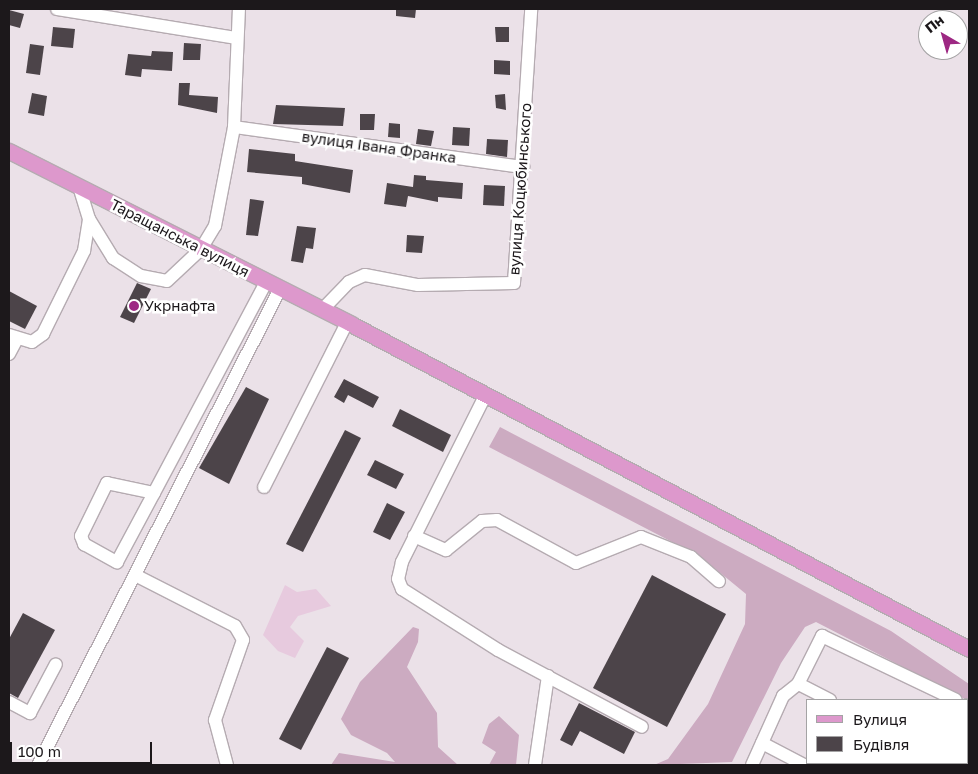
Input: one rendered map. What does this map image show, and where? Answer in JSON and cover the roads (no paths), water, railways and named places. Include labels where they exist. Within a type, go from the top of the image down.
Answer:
[{"type":"main road","name":"Таращанська вулиця","points":[[9,151],[349,323],[969,649]]},
{"type":"street","points":[[57,9],[236,38]]},
{"type":"street","points":[[79,186],[89,219],[113,258],[141,276],[167,280],[201,249],[215,226],[234,127],[238,9]]},
{"type":"street","name":"вулиця Коцюбинського","points":[[322,310],[349,282],[365,275],[418,285],[514,283],[523,167],[530,9]]},
{"type":"street","name":"вулиця Івана Франка","points":[[234,127],[523,167]]},
{"type":"street","points":[[9,354],[13,337],[32,342],[43,334],[84,251],[89,219]]},
{"type":"street","points":[[154,493],[108,483],[81,536],[84,544],[117,562],[154,493],[266,282]]},
{"type":"street","points":[[38,765],[280,289]]},
{"type":"street","points":[[264,487],[349,323]]},
{"type":"street","points":[[485,396],[402,562],[398,579],[402,589],[548,676],[642,727]]},
{"type":"street","points":[[414,536],[446,550],[482,521],[497,520],[576,563],[640,537],[691,557],[719,580]]},
{"type":"street","points":[[135,575],[235,626],[243,640],[215,720],[227,765]]},
{"type":"street","points":[[752,765],[782,696],[798,684],[822,636],[954,699]]},
{"type":"street","points":[[9,702],[30,713],[56,664]]},
{"type":"street","points":[[535,765],[548,676]]},
{"type":"street","points":[[798,684],[828,699]]},
{"type":"street","points":[[762,743],[804,765]]},
{"type":"place","name":"Укрнафта","points":[[134,306]]}]
